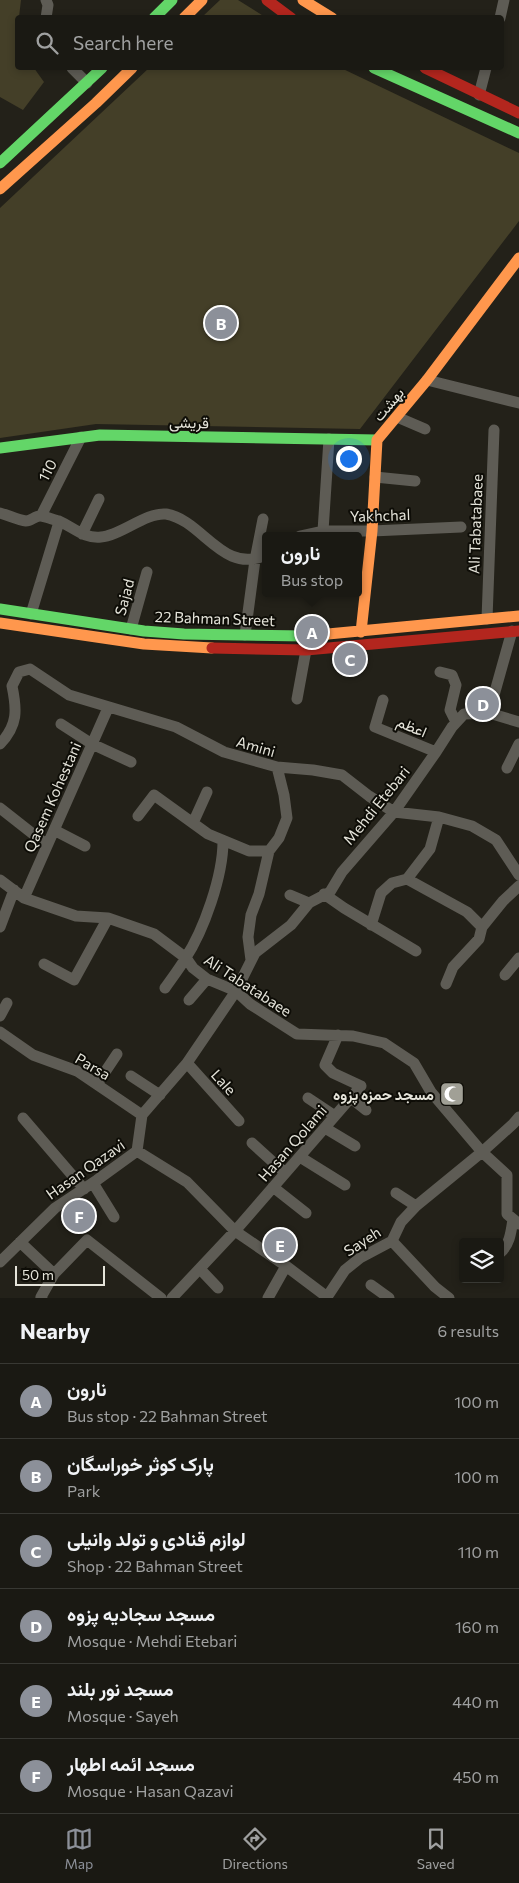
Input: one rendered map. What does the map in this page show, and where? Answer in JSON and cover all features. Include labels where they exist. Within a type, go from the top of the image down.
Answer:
[{"type":"main road","points":[[157,15],[172,0]]},
{"type":"main road","points":[[187,15],[202,0]]},
{"type":"main road","points":[[267,0],[287,15]]},
{"type":"main road","points":[[303,0],[327,15]]},
{"type":"main road","points":[[0,163],[100,70]]},
{"type":"main road","points":[[0,189],[130,70]]},
{"type":"main road","points":[[378,70],[519,133]]},
{"type":"main road","points":[[429,70],[519,113]]},
{"type":"main road","name":"بهشت","points":[[362,588],[372,531],[377,440],[427,380],[519,258]]},
{"type":"main road","name":"قریشی","points":[[0,448],[100,435],[377,440]]},
{"type":"main road","name":"بهشت","points":[[361,632],[362,597]]},
{"type":"main road","name":"22 Bahman Street","points":[[0,609],[131,629],[184,634],[305,636],[519,616]]},
{"type":"main road","name":"22 Bahman Street","points":[[0,623],[144,644],[306,650],[516,631]]},
{"type":"main road","points":[[221,648],[222,634]]},
{"type":"street","points":[[46,0],[48,5],[46,15]]},
{"type":"street","points":[[501,15],[504,0]]},
{"type":"street","points":[[74,70],[87,83]]},
{"type":"street","points":[[479,95],[485,70]]},
{"type":"street","points":[[427,380],[519,403]]},
{"type":"street","points":[[397,417],[425,430]]},
{"type":"street","name":"Ali Tabatabaee","points":[[486,618],[494,430]]},
{"type":"street","name":"110","points":[[41,516],[81,437]]},
{"type":"street","points":[[323,531],[329,439]]},
{"type":"street","points":[[375,477],[415,481]]},
{"type":"street","points":[[82,534],[100,499]]},
{"type":"street","points":[[0,513],[26,521],[41,516],[59,522],[82,534],[102,537],[146,519],[164,514],[185,521],[209,542],[234,558],[260,557]]},
{"type":"street","points":[[245,635],[260,557],[263,519]]},
{"type":"street","points":[[31,614],[59,522]]},
{"type":"street","name":"Yakhchal","points":[[318,532],[461,527]]},
{"type":"street","name":"Sajad","points":[[131,629],[146,572]]},
{"type":"street","points":[[489,713],[516,631]]},
{"type":"street","points":[[297,699],[306,650]]},
{"type":"street","name":"Amini","points":[[0,744],[15,722],[15,701],[12,686],[20,672],[30,669],[69,695],[176,727],[224,752],[277,768],[313,770],[342,775],[394,812]]},
{"type":"street","points":[[440,672],[452,674],[456,685],[450,710],[456,722],[464,714],[489,713],[519,722]]},
{"type":"street","name":"اعظم","points":[[383,700],[375,727],[436,752]]},
{"type":"street","name":"Qasem Kohestani","points":[[24,898],[108,708]]},
{"type":"street","name":"Mehdi Etebari","points":[[236,991],[255,953],[291,925],[309,902],[330,892],[342,872],[394,812],[456,722]]},
{"type":"street","points":[[61,724],[92,744],[131,762]]},
{"type":"street","points":[[507,768],[519,744]]},
{"type":"street","points":[[251,960],[248,937],[251,915],[259,894],[269,851],[279,838],[287,818],[284,795],[277,768]]},
{"type":"street","points":[[193,823],[207,792]]},
{"type":"street","points":[[138,816],[154,795],[208,834],[249,851],[269,851]]},
{"type":"street","points":[[0,808],[47,845]]},
{"type":"street","points":[[394,812],[440,816],[472,826],[496,840],[519,875]]},
{"type":"street","points":[[371,925],[381,893],[392,883],[407,879],[430,849],[440,816]]},
{"type":"street","points":[[54,830],[85,846]]},
{"type":"street","points":[[165,988],[186,958],[204,921],[220,872],[224,841]]},
{"type":"street","points":[[407,879],[467,912],[482,927]]},
{"type":"street","name":"Ali Tabatabaee","points":[[0,880],[24,898],[76,916],[108,918],[154,934],[186,958],[193,968],[207,979],[236,991],[250,1004],[297,1034],[353,1036],[384,1043],[414,1063],[431,1092],[482,1152],[506,1175],[507,1214],[516,1222]]},
{"type":"street","points":[[446,984],[453,967],[479,939],[482,927],[503,901],[519,886]]},
{"type":"street","points":[[0,927],[14,890]]},
{"type":"street","points":[[324,894],[371,925],[416,951]]},
{"type":"street","points":[[290,895],[309,902]]},
{"type":"street","points":[[44,964],[74,980],[108,918]]},
{"type":"street","points":[[505,975],[519,958]]},
{"type":"street","points":[[189,1000],[207,979]]},
{"type":"street","points":[[142,1115],[187,1063],[236,991]]},
{"type":"street","points":[[0,1016],[7,1003]]},
{"type":"street","name":"Parsa","points":[[0,1032],[33,1055],[78,1070],[142,1115]]},
{"type":"street","points":[[338,1035],[325,1065],[334,1073],[361,1086],[351,1098],[366,1110]]},
{"type":"street","points":[[98,1084],[117,1054]]},
{"type":"street","name":"Lale","points":[[187,1063],[239,1121]]},
{"type":"street","points":[[131,1076],[160,1094]]},
{"type":"street","points":[[308,1098],[335,1116]]},
{"type":"street","name":"Hasan Qolami","points":[[172,1298],[235,1231],[351,1098]]},
{"type":"street","name":"Hasan Qazavi","points":[[0,1262],[55,1208],[137,1151],[142,1115]]},
{"type":"street","name":"Sayeh","points":[[137,1151],[187,1182],[235,1231],[327,1297],[345,1270],[360,1258],[392,1242],[401,1222],[416,1206],[482,1152],[519,1117]]},
{"type":"street","points":[[23,1118],[88,1186],[114,1218]]},
{"type":"street","points":[[325,1128],[355,1146]]},
{"type":"street","points":[[252,1143],[285,1173]]},
{"type":"street","points":[[300,1157],[345,1185]]},
{"type":"street","points":[[273,1187],[306,1213]]},
{"type":"street","points":[[396,1193],[416,1206]]},
{"type":"street","points":[[504,1250],[516,1222]]},
{"type":"street","points":[[42,1298],[41,1296],[54,1274],[87,1240],[161,1298]]},
{"type":"street","points":[[20,1242],[54,1274]]},
{"type":"street","points":[[392,1242],[446,1297]]},
{"type":"street","points":[[268,1298],[286,1266]]},
{"type":"street","points":[[200,1268],[218,1288]]},
{"type":"street","points":[[371,1285],[389,1298]]},
{"type":"shaded area","points":[[0,0],[21,0],[19,15],[15,15],[15,70],[35,70],[44,82],[23,110],[0,97]]},
{"type":"shaded area","points":[[220,0],[238,0],[262,15],[204,15]]},
{"type":"shaded area","points":[[147,70],[345,70],[519,153],[519,221],[360,429],[96,424],[0,438],[0,208]]},
{"type":"traffic: fast","points":[[157,15],[172,0]]},
{"type":"traffic: fast","points":[[0,163],[100,70]]},
{"type":"traffic: fast","points":[[378,70],[519,133]]},
{"type":"traffic: fast","points":[[0,448],[100,435],[377,440]]},
{"type":"traffic: fast","points":[[0,609],[144,631],[184,634],[305,636],[328,634]]},
{"type":"traffic: slow","points":[[187,15],[202,0]]},
{"type":"traffic: slow","points":[[303,0],[327,15]]},
{"type":"traffic: slow","points":[[0,189],[130,70]]},
{"type":"traffic: slow","points":[[361,632],[372,531],[377,440],[427,380],[519,258]]},
{"type":"traffic: slow","points":[[328,634],[519,616]]},
{"type":"traffic: slow","points":[[0,623],[144,644],[212,648]]},
{"type":"traffic: jam","points":[[267,0],[287,15]]},
{"type":"traffic: jam","points":[[429,70],[519,113]]},
{"type":"traffic: jam","points":[[212,648],[306,650],[519,631]]},
{"type":"place","name":"پارک کوثر خوراسگان","points":[[221,323]]},
{"type":"place","name":"نارون","points":[[312,632]]},
{"type":"place","name":"لوازم قنادی و تولد وانیلی","points":[[350,659]]},
{"type":"place","name":"مسجد سجادیه پزوه","points":[[483,704]]},
{"type":"place","name":"مسجد حمزه پزوه","points":[[452,1094]]},
{"type":"place","name":"مسجد ائمه اطهار","points":[[79,1216]]},
{"type":"place","name":"مسجد نور بلند","points":[[280,1245]]}]
